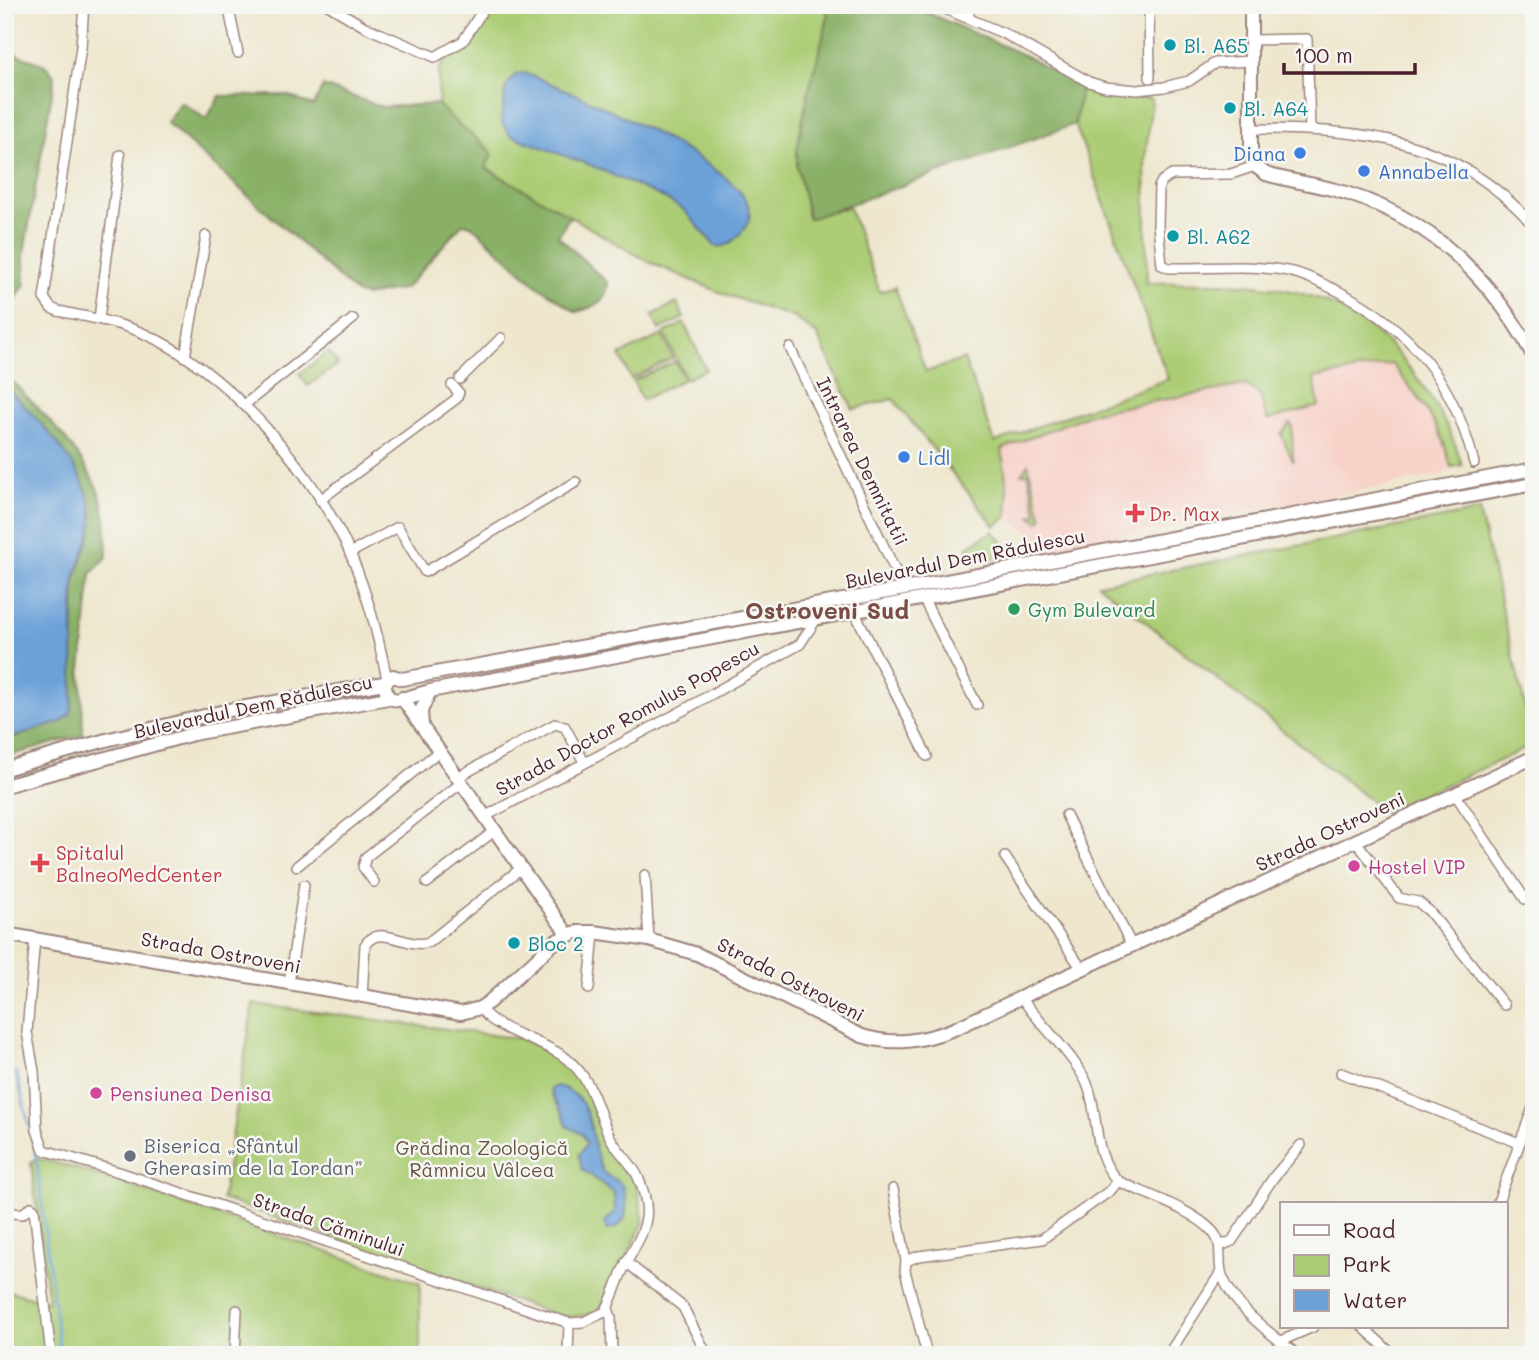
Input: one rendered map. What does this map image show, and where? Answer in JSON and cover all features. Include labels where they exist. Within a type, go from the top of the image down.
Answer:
[{"type":"main road","points":[[1251,5],[1251,153],[1255,166],[1266,174],[1370,201],[1412,221],[1475,271],[1510,315],[1534,356]]},
{"type":"main road","name":"Bulevardul Dem Rădulescu","points":[[5,769],[106,740],[229,710],[904,589],[1534,469]]},
{"type":"main road","name":"Bulevardul Dem Rădulescu","points":[[5,786],[193,734],[815,621],[1534,484]]},
{"type":"main road","points":[[1060,560],[1063,574]]},
{"type":"main road","points":[[392,679],[407,685],[403,697],[423,730],[568,935]]},
{"type":"main road","name":"Bulevardul Dem Rădulescu","points":[[388,698],[383,691],[392,679]]},
{"type":"main road","points":[[423,730],[421,710],[430,691]]},
{"type":"main road","name":"Strada Ostroveni","points":[[5,934],[448,1012],[480,1008],[547,947],[568,935],[594,932],[649,940],[697,954],[853,1032],[882,1042],[908,1042],[939,1035],[1355,840],[1532,762]]},
{"type":"street","points":[[84,5],[81,47],[43,292],[51,308],[99,319],[148,335],[185,358],[244,405],[320,500],[350,553],[383,659],[392,679]]},
{"type":"street","points":[[228,5],[238,53]]},
{"type":"street","points":[[328,5],[365,27],[435,57],[463,41],[486,5]]},
{"type":"street","points":[[936,5],[970,19],[1105,87],[1137,90],[1164,87],[1189,81],[1223,60],[1251,61]]},
{"type":"street","points":[[966,5],[970,19]]},
{"type":"street","points":[[1149,5],[1150,78]]},
{"type":"street","points":[[1251,40],[1307,39],[1310,129]]},
{"type":"street","points":[[1251,129],[1362,132],[1390,139],[1464,167],[1500,190],[1534,226]]},
{"type":"street","points":[[99,319],[120,155]]},
{"type":"street","points":[[1255,166],[1231,174],[1166,178],[1159,187],[1162,265],[1169,268],[1293,272],[1381,315],[1411,341],[1444,386],[1461,417],[1475,463]]},
{"type":"street","points":[[185,358],[206,236]]},
{"type":"street","points":[[244,405],[353,319]]},
{"type":"street","points":[[320,500],[456,399],[456,382],[501,338]]},
{"type":"street","name":"Intrarea Demnitatii","points":[[790,348],[904,589]]},
{"type":"street","points":[[350,553],[398,527],[425,572],[576,482]]},
{"type":"street","points":[[924,600],[977,705]]},
{"type":"street","points":[[855,613],[927,756]]},
{"type":"street","name":"Strada Doctor Romulus Popescu","points":[[484,817],[682,712],[800,643],[812,631],[815,621]]},
{"type":"street","points":[[374,882],[363,867],[366,857],[458,781],[555,724],[565,727],[584,762]]},
{"type":"street","points":[[296,866],[438,752]]},
{"type":"street","points":[[1455,794],[1525,899]]},
{"type":"street","points":[[1066,815],[1132,946]]},
{"type":"street","points":[[427,883],[494,832]]},
{"type":"street","points":[[1355,840],[1399,898],[1418,902],[1429,911],[1504,1005]]},
{"type":"street","points":[[1005,858],[1082,969]]},
{"type":"street","points":[[362,997],[366,946],[369,939],[379,935],[415,944],[429,942],[520,869]]},
{"type":"street","points":[[645,875],[649,940]]},
{"type":"street","points":[[289,983],[304,885]]},
{"type":"street","points":[[589,989],[594,932]]},
{"type":"street","name":"Strada Căminului","points":[[35,939],[27,1032],[34,1071],[37,1130],[44,1150],[120,1172],[569,1323]]},
{"type":"street","points":[[1021,997],[1085,1078],[1101,1155],[1118,1181],[1193,1217],[1212,1231],[1220,1246],[1221,1272],[1253,1320],[1297,1355]]},
{"type":"street","points":[[480,1008],[491,1020],[550,1047],[567,1059],[591,1087],[611,1140],[634,1170],[642,1187],[646,1224],[626,1262],[606,1310],[583,1322],[569,1323],[568,1355]]},
{"type":"street","points":[[1341,1073],[1519,1143]]},
{"type":"street","points":[[1498,1202],[1534,1105]]},
{"type":"street","points":[[1220,1246],[1232,1241],[1273,1178],[1301,1145]]},
{"type":"street","points":[[906,1261],[919,1256],[1042,1239],[1111,1190],[1118,1181]]},
{"type":"street","points":[[893,1189],[906,1261],[905,1271],[928,1355]]},
{"type":"street","points":[[5,1212],[22,1214],[31,1207],[34,1209],[51,1355]]},
{"type":"street","points":[[626,1262],[683,1307],[707,1355]]},
{"type":"street","points":[[1168,1355],[1221,1272]]},
{"type":"street","points":[[235,1355],[237,1310]]},
{"type":"street","points":[[606,1310],[611,1318],[612,1355]]},
{"type":"street","points":[[1281,1341],[1312,1328]]},
{"type":"street","points":[[1364,1328],[1393,1355]]},
{"type":"shaded area","points":[[1392,364],[1426,406],[1446,442],[1452,470],[1441,475],[1052,549],[1007,517],[1008,496],[1002,449],[1071,420],[1095,412],[1245,385],[1260,395],[1268,419],[1319,406],[1313,378]]},
{"type":"green space","points":[[493,5],[827,5],[824,38],[804,113],[798,148],[799,174],[808,218],[849,207],[880,292],[895,287],[926,372],[964,359],[995,442],[1168,379],[1075,124],[1081,88],[1152,99],[1145,160],[1147,283],[1224,283],[1293,291],[1356,317],[1384,340],[1420,382],[1448,428],[1462,465],[1451,467],[1435,425],[1420,400],[1392,364],[1314,378],[1319,406],[1267,420],[1260,395],[1245,385],[1095,412],[1002,449],[1008,496],[1007,517],[995,526],[893,399],[853,409],[817,335],[795,318],[724,294],[649,262],[486,168],[492,153],[450,118],[438,104],[439,71],[443,63],[473,39]]},
{"type":"green space","points":[[827,5],[910,5],[1028,57],[1081,88],[1075,124],[809,219],[797,166],[797,151],[808,93],[828,18]]},
{"type":"green space","points":[[5,50],[45,65],[55,76],[24,253],[25,284],[16,299],[5,305]]},
{"type":"green space","points":[[323,86],[382,107],[438,104],[450,118],[492,153],[486,168],[570,216],[558,236],[608,283],[602,299],[593,306],[576,312],[534,283],[471,225],[462,224],[406,288],[366,296],[356,293],[166,122],[181,102],[206,119],[220,96],[287,95],[313,106]]},
{"type":"green space","points":[[677,303],[684,318],[659,330],[652,315]]},
{"type":"green space","points":[[684,323],[706,369],[686,379],[664,333]]},
{"type":"green space","points":[[662,335],[673,358],[631,379],[620,355]]},
{"type":"green space","points":[[329,352],[338,364],[308,386],[299,374]]},
{"type":"green space","points":[[675,361],[684,379],[642,400],[633,381]]},
{"type":"green space","points":[[5,374],[72,447],[93,480],[104,513],[107,557],[91,574],[81,670],[83,735],[5,757],[5,740],[61,722],[72,700],[75,581],[91,533],[90,502],[71,463],[5,386]]},
{"type":"green space","points":[[1290,423],[1292,426],[1293,461],[1281,434]]},
{"type":"green space","points":[[1028,464],[1042,519],[1039,522],[1031,516],[1037,514],[1028,473],[1021,474]]},
{"type":"green space","points":[[1479,511],[1534,745],[1385,812],[1098,584]]},
{"type":"green space","points":[[993,531],[1014,555],[975,561],[967,547]]},
{"type":"green space","name":"Grădina Zoologică Râmnicu Vâlcea","points":[[253,1004],[523,1039],[552,1053],[582,1079],[602,1134],[619,1161],[635,1177],[644,1222],[602,1306],[594,1314],[564,1318],[222,1199]]},
{"type":"green space","points":[[38,1158],[92,1173],[420,1283],[420,1355],[5,1355],[5,1290],[48,1302],[31,1162]]},
{"type":"water","points":[[524,73],[612,111],[684,149],[714,169],[737,189],[749,207],[749,219],[744,230],[728,244],[715,246],[684,210],[662,197],[590,165],[511,136],[501,122],[506,87],[516,74]]},
{"type":"water","points":[[5,386],[62,448],[84,486],[91,505],[92,523],[74,585],[71,713],[61,722],[5,740]]},
{"type":"water","points":[[557,1086],[570,1091],[579,1099],[590,1121],[602,1170],[623,1187],[625,1214],[620,1225],[614,1229],[607,1230],[604,1223],[615,1212],[614,1193],[582,1169],[579,1155],[587,1143],[582,1134],[567,1126],[550,1089]]},
{"type":"waterway","points":[[16,1072],[36,1155],[60,1355]]},
{"type":"place","name":"Bl. A65","points":[[1170,45]]},
{"type":"place","name":"Bl. A64","points":[[1230,108]]},
{"type":"place","name":"Diana","points":[[1300,153]]},
{"type":"place","name":"Annabella","points":[[1364,171]]},
{"type":"place","name":"Bl. A62","points":[[1173,236]]},
{"type":"place","name":"Lidl","points":[[904,457]]},
{"type":"place","name":"Dr. Max","points":[[1135,513]]},
{"type":"place","name":"Gym Bulevard","points":[[1014,609]]},
{"type":"place","name":"Spitalul BalneoMedCenter","points":[[40,863]]},
{"type":"place","name":"Hostel VIP","points":[[1354,866]]},
{"type":"place","name":"Bloc 2","points":[[514,943]]},
{"type":"place","name":"Pensiunea Denisa","points":[[96,1093]]},
{"type":"place","name":"Biserica „Sfântul Gherasim de la Iordan”","points":[[130,1156]]},
{"type":"district","name":"Ostroveni Sud","points":[[827,610]]}]
